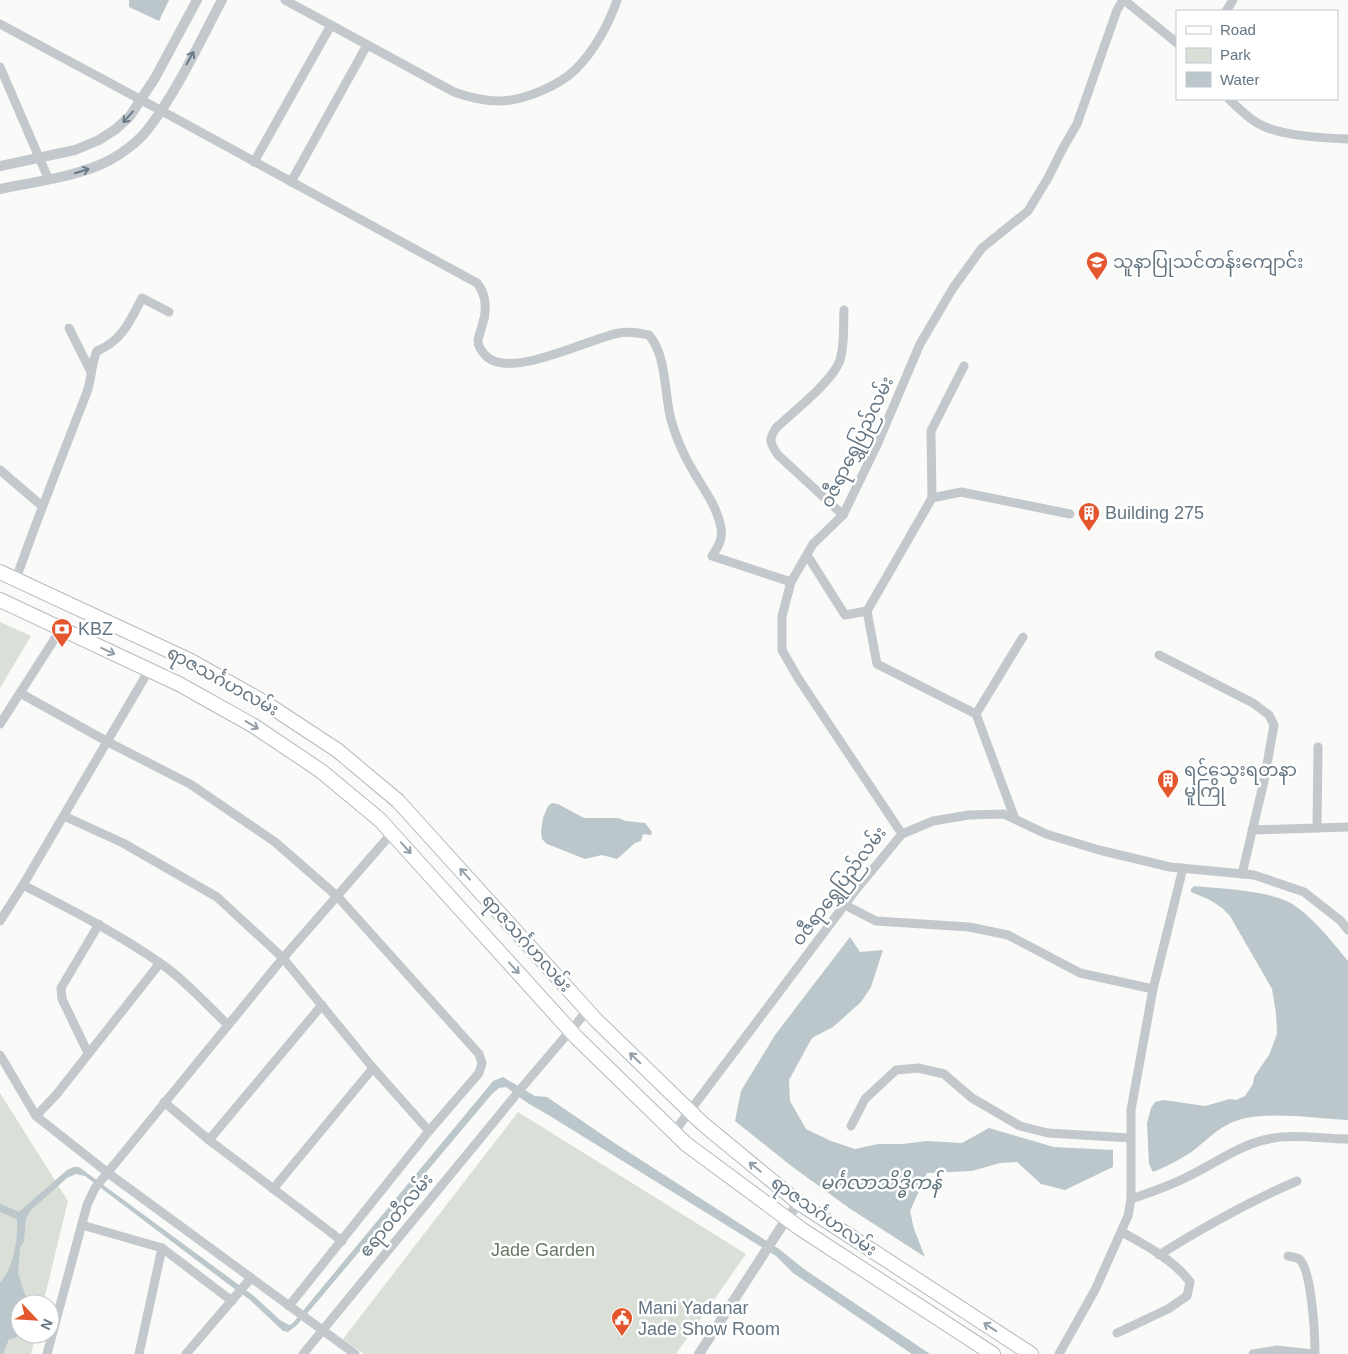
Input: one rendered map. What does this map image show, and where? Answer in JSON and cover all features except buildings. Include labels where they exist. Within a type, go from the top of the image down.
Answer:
[{"type":"main road","name":"ရာဇသင်္ဂဟလမ်း","points":[[0,572],[191,661],[267,704],[337,750],[398,801],[587,1010],[703,1124],[799,1203],[1031,1354]]},
{"type":"main road","name":"ရာဇသင်္ဂဟလမ်း","points":[[0,600],[179,684],[254,726],[314,766],[380,820],[570,1030],[686,1144],[786,1218],[993,1354]]},
{"type":"street","points":[[0,166],[75,150],[99,140],[116,129],[130,116],[155,78],[197,0]]},
{"type":"street","points":[[0,189],[81,172],[110,160],[130,146],[148,130],[174,89],[222,0]]},
{"type":"street","points":[[285,0],[454,92],[473,99],[500,101],[524,97],[553,86],[576,70],[597,42],[613,12],[617,0]]},
{"type":"street","points":[[1124,0],[1176,43]]},
{"type":"street","name":"ဝဇီရာရွှေပြည်လမ်း","points":[[674,1132],[845,904],[902,834],[798,678],[782,650],[782,616],[792,582],[813,544],[843,515],[877,444],[920,344],[953,288],[982,248],[1028,211],[1048,178],[1077,124],[1116,10],[1124,0]]},
{"type":"street","points":[[0,24],[477,283],[482,289],[485,301],[484,320],[478,342],[481,351],[490,359],[501,363],[521,362],[574,349],[620,332],[636,332],[649,335],[659,349],[671,420],[680,446],[692,470],[709,495],[722,529],[721,541],[712,556],[792,582]]},
{"type":"street","points":[[254,162],[331,25]]},
{"type":"street","points":[[291,182],[367,45]]},
{"type":"street","points":[[0,67],[48,178]]},
{"type":"street","points":[[1229,100],[1260,125],[1280,131],[1322,138],[1348,139]]},
{"type":"street","points":[[16,579],[42,506],[88,389],[97,351],[105,348],[129,325],[142,298],[169,312]]},
{"type":"street","points":[[843,515],[778,455],[771,444],[771,436],[776,428],[823,384],[839,363],[842,351],[844,310]]},
{"type":"street","points":[[69,328],[91,372]]},
{"type":"street","points":[[964,366],[931,432],[932,498],[867,611],[877,664],[976,714],[1015,819]]},
{"type":"street","points":[[0,470],[42,506]]},
{"type":"street","points":[[932,498],[961,492],[1070,514]]},
{"type":"street","points":[[807,555],[845,615],[867,611]]},
{"type":"street","points":[[0,724],[61,629]]},
{"type":"street","points":[[976,714],[1023,637]]},
{"type":"street","points":[[1159,655],[1253,703],[1269,715],[1274,725],[1264,781],[1242,874]]},
{"type":"street","points":[[0,920],[24,885],[149,670]]},
{"type":"street","points":[[20,693],[108,742],[190,784],[275,842],[338,897],[479,1054],[482,1063],[480,1073],[429,1131],[289,1306]]},
{"type":"street","points":[[1317,828],[1318,746]]},
{"type":"street","points":[[902,834],[933,821],[969,815],[1004,814],[1046,834],[1108,852],[1170,867],[1254,875],[1304,892],[1341,921],[1348,930]]},
{"type":"street","points":[[64,816],[123,843],[217,897],[283,958],[373,1068],[429,1131]]},
{"type":"street","points":[[1252,830],[1348,827]]},
{"type":"street","points":[[47,1354],[87,1205],[98,1184],[283,958],[392,833]]},
{"type":"street","points":[[1060,1354],[1095,1290],[1128,1216],[1131,1199],[1131,1110],[1153,989],[1183,868]]},
{"type":"street","points":[[24,885],[99,924],[160,962],[228,1025]]},
{"type":"street","points":[[845,904],[876,921],[969,927],[1008,935],[1080,973],[1153,989]]},
{"type":"street","points":[[88,1054],[62,999],[61,988],[99,924]]},
{"type":"street","points":[[36,1116],[56,1095],[160,962]]},
{"type":"street","points":[[209,1140],[322,1004]]},
{"type":"street","points":[[570,1030],[587,1010]]},
{"type":"street","name":"ဧရာဝတီလမ်း","points":[[303,1354],[570,1030]]},
{"type":"street","points":[[0,1055],[36,1116],[108,1173],[355,1354]]},
{"type":"street","points":[[273,1189],[373,1068]]},
{"type":"street","points":[[851,1126],[865,1098],[896,1070],[918,1068],[944,1074],[972,1098],[1020,1126],[1048,1133],[1131,1138]]},
{"type":"street","points":[[164,1102],[209,1140],[342,1241]]},
{"type":"street","points":[[1131,1199],[1154,1192],[1181,1180],[1263,1140],[1290,1135],[1348,1139]]},
{"type":"street","points":[[1159,1255],[1204,1227],[1296,1181]]},
{"type":"street","points":[[699,1354],[786,1218],[799,1203]]},
{"type":"street","points":[[82,1225],[162,1248],[238,1293]]},
{"type":"street","points":[[1117,1333],[1168,1309],[1187,1296],[1190,1282],[1185,1275],[1149,1247],[1122,1232]]},
{"type":"street","points":[[139,1354],[162,1248]]},
{"type":"street","points":[[1253,1354],[1277,1350],[1314,1354],[1313,1308],[1304,1266],[1299,1259],[1288,1256]]},
{"type":"street","points":[[186,1354],[251,1278]]},
{"type":"green space","points":[[0,622],[31,636],[0,688]]},
{"type":"green space","points":[[0,1093],[68,1201],[45,1294],[10,1294],[10,1344],[34,1344],[31,1354],[0,1354]]},
{"type":"green space","name":"Jade Garden","points":[[518,1112],[746,1254],[676,1354],[364,1354],[343,1339]]},
{"type":"water","points":[[129,0],[169,0],[159,21],[129,7]]},
{"type":"water","points":[[552,803],[558,804],[584,818],[618,818],[645,823],[652,832],[651,835],[643,834],[641,841],[635,843],[617,859],[602,855],[585,859],[547,844],[542,839],[543,818],[548,806]]},
{"type":"water","points":[[1194,886],[1249,891],[1277,897],[1288,902],[1312,920],[1348,961],[1348,1120],[1270,1116],[1239,1120],[1222,1128],[1186,1156],[1153,1172],[1149,1164],[1147,1123],[1151,1108],[1155,1102],[1164,1100],[1205,1106],[1230,1099],[1236,1100],[1245,1096],[1253,1084],[1254,1077],[1269,1055],[1277,1034],[1272,989],[1230,916],[1210,900],[1191,892]]},
{"type":"water","name":"မင်္ဂလာသိဒ္ဓိကန်","points":[[850,937],[860,952],[883,950],[871,987],[861,1002],[833,1027],[812,1038],[789,1080],[790,1101],[806,1129],[831,1141],[855,1149],[878,1144],[903,1144],[926,1141],[962,1143],[989,1128],[1054,1147],[1113,1150],[1113,1167],[1065,1190],[1041,1184],[1017,1162],[1000,1163],[972,1171],[927,1173],[910,1211],[914,1229],[925,1257],[849,1208],[790,1165],[735,1121],[741,1091],[775,1035]]},
{"type":"water","points":[[503,1077],[535,1096],[547,1097],[779,1249],[804,1269],[930,1354],[912,1354],[793,1273],[776,1256],[526,1102],[506,1087],[499,1088],[492,1094],[311,1309],[288,1332],[283,1331],[250,1300],[85,1176],[76,1174],[67,1178],[31,1210],[26,1219],[24,1241],[20,1248],[18,1273],[25,1294],[10,1294],[10,1339],[3,1354],[0,1354],[0,1283],[5,1277],[12,1261],[16,1244],[17,1219],[0,1212],[0,1202],[19,1212],[67,1170],[79,1167],[254,1296],[280,1320],[289,1325],[292,1324],[493,1081]]},
{"type":"place","name":"သူနာပြုသင်တန်းကျောင်း","points":[[1097,281]]},
{"type":"place","name":"Building 275","points":[[1089,532]]},
{"type":"place","name":"KBZ","points":[[62,648]]},
{"type":"place","name":"ရင်သွေးရတနာ မူကြို","points":[[1168,799]]},
{"type":"place","name":"Mani Yadanar Jade Show Room","points":[[622,1337]]}]
